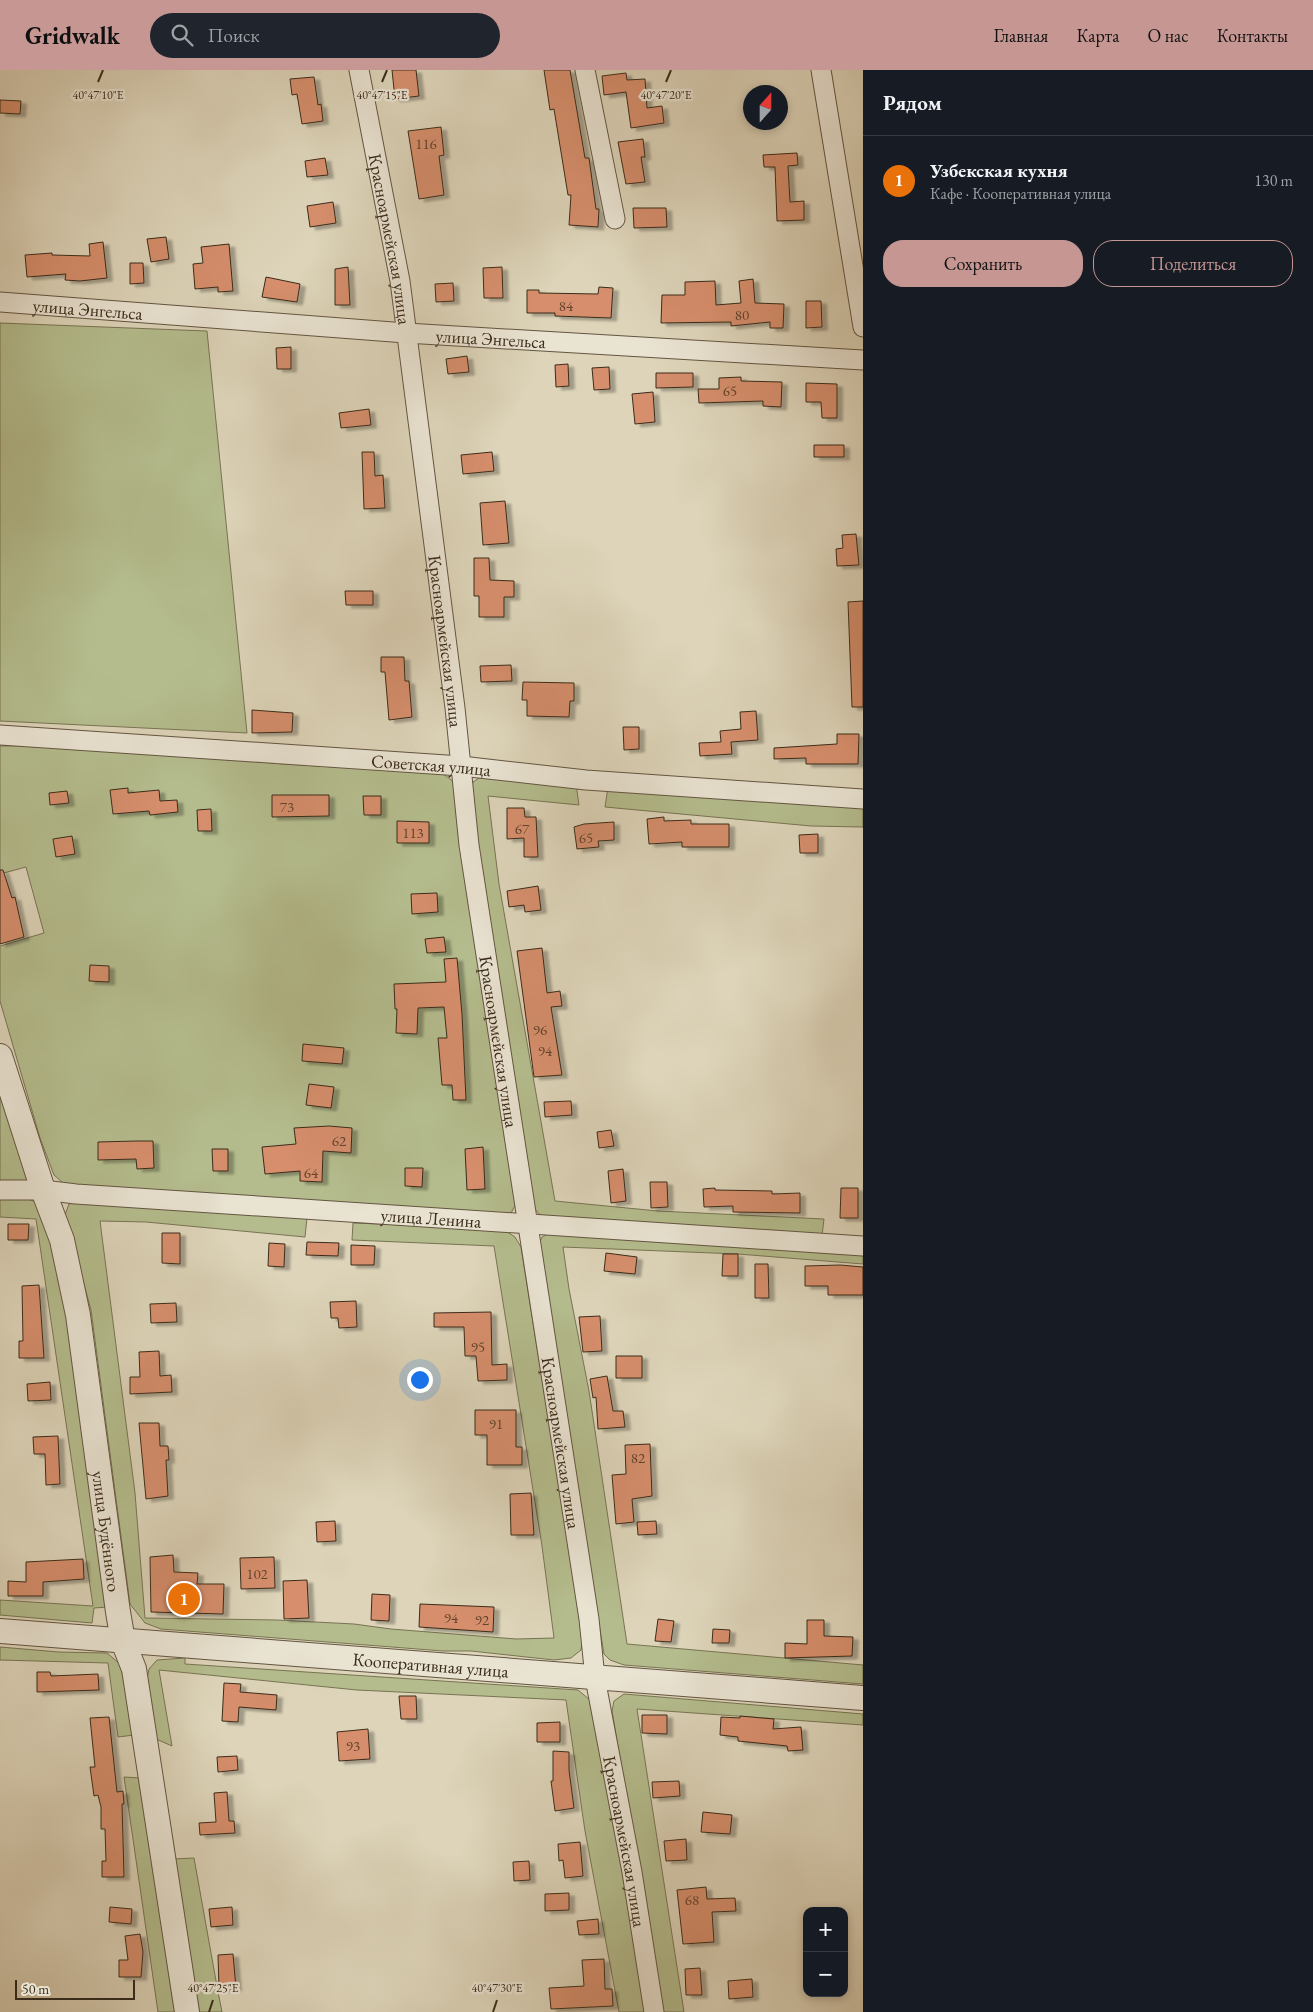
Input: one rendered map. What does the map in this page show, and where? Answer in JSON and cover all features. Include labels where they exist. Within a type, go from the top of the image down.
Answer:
[{"type":"street","name":"Красноармейская улица","points":[[360,70],[400,281],[461,766],[469,845],[589,1619],[595,1678],[631,1863],[654,2012]]},
{"type":"street","points":[[585,70],[615,219]]},
{"type":"street","points":[[821,70],[863,327]]},
{"type":"street","name":"улица Энгельса","points":[[0,302],[406,333],[863,360]]},
{"type":"street","name":"Советская улица","points":[[0,735],[461,766],[586,780],[863,798]]},
{"type":"street","name":"улица Будённого","points":[[0,1056],[43,1190],[62,1240],[78,1315],[123,1641],[134,1670],[187,2012]]},
{"type":"street","name":"улица Ленина","points":[[0,1190],[43,1190],[86,1195],[863,1246]]},
{"type":"street","name":"Кооперативная улица","points":[[0,1631],[863,1698]]},
{"type":"green space","points":[[0,323],[207,331],[247,733],[0,721]]},
{"type":"green space","points":[[72,745],[282,764],[442,773],[454,782],[516,1204],[511,1213],[503,1216],[70,1189],[54,1175],[40,1138],[0,1001],[0,946],[44,933],[26,867],[0,874],[0,746]]},
{"type":"green space","points":[[482,776],[576,784],[579,805],[488,796],[499,884],[555,1201],[658,1211],[824,1219],[822,1236],[541,1216],[534,1208],[470,794],[473,782]]},
{"type":"green space","points":[[608,787],[863,804],[863,827],[811,826],[605,807]]},
{"type":"green space","points":[[0,1090],[30,1176],[22,1184],[0,1185]]},
{"type":"green space","points":[[0,1197],[22,1197],[36,1202],[59,1266],[108,1607],[94,1608],[92,1623],[0,1615],[0,1600],[93,1606],[36,1219],[0,1217]]},
{"type":"green space","points":[[80,1201],[147,1208],[307,1218],[305,1237],[146,1222],[100,1221],[135,1493],[145,1618],[277,1620],[354,1624],[391,1629],[516,1639],[554,1638],[542,1546],[494,1246],[352,1240],[353,1223],[503,1229],[515,1237],[521,1247],[583,1635],[581,1650],[571,1658],[554,1660],[471,1651],[443,1651],[161,1629],[145,1623],[130,1604],[91,1310],[65,1215],[69,1204]]},
{"type":"green space","points":[[554,1231],[863,1252],[863,1264],[738,1254],[563,1247],[569,1289],[589,1391],[627,1644],[863,1665],[863,1684],[624,1665],[610,1660],[604,1654],[538,1246],[542,1237]]},
{"type":"green space","points":[[0,1647],[59,1652],[107,1653],[120,1664],[129,1695],[134,1735],[118,1737],[108,1663],[0,1660]]},
{"type":"green space","points":[[185,1658],[185,1664],[578,1690],[590,1700],[597,1719],[647,2012],[619,2012],[585,1831],[566,1700],[357,1690],[159,1670],[172,1746],[156,1739],[147,1679],[149,1669],[157,1660]]},
{"type":"green space","points":[[624,1694],[863,1714],[863,1725],[637,1709],[684,2012],[663,2012],[612,1711],[614,1701]]},
{"type":"green space","points":[[124,1777],[141,1778],[178,2012],[158,2012]]},
{"type":"green space","points":[[194,1858],[222,2012],[197,2012],[173,1859]]},
{"type":"building","points":[[392,70],[416,70],[419,96],[395,99]]},
{"type":"building","points":[[544,70],[570,70],[585,158],[589,158],[596,209],[599,209],[598,227],[569,225],[571,195],[568,195],[554,109],[550,110]]},
{"type":"building","points":[[626,73],[627,80],[645,79],[647,108],[662,106],[664,123],[631,128],[626,92],[604,95],[602,76]]},
{"type":"building","points":[[314,77],[318,105],[321,104],[323,121],[302,124],[297,94],[292,95],[290,79]]},
{"type":"building","points":[[0,100],[21,101],[20,114],[0,113]]},
{"type":"building","points":[[441,127],[444,155],[439,156],[444,195],[419,199],[408,131]]},
{"type":"building","points":[[643,139],[645,157],[641,157],[645,182],[626,184],[618,142]]},
{"type":"building","points":[[797,153],[798,165],[788,166],[790,202],[804,201],[804,220],[777,221],[775,167],[764,167],[763,155]]},
{"type":"building","points":[[325,158],[328,175],[307,177],[305,161]]},
{"type":"building","points":[[333,202],[336,223],[310,227],[307,206]]},
{"type":"building","points":[[633,208],[666,208],[667,227],[634,228]]},
{"type":"building","points":[[166,237],[169,259],[151,262],[147,239]]},
{"type":"building","points":[[103,242],[107,278],[80,281],[65,280],[66,274],[27,277],[25,255],[52,253],[52,255],[90,256],[89,244]]},
{"type":"building","points":[[229,244],[233,291],[218,292],[218,287],[195,289],[193,264],[203,263],[201,247]]},
{"type":"building","points":[[130,263],[143,263],[144,283],[130,284]]},
{"type":"building","points":[[348,267],[350,305],[335,305],[335,269]]},
{"type":"building","points":[[502,267],[503,298],[484,298],[483,268]]},
{"type":"building","points":[[266,277],[300,284],[297,302],[262,297]]},
{"type":"building","points":[[753,279],[755,303],[784,304],[783,328],[770,328],[770,322],[731,326],[731,322],[661,323],[662,295],[685,295],[685,282],[715,281],[716,305],[741,303],[739,281]]},
{"type":"building","points":[[453,283],[454,301],[436,302],[435,284]]},
{"type":"building","points":[[599,287],[613,288],[611,318],[555,316],[555,313],[527,313],[527,290],[539,290],[539,293],[598,294]]},
{"type":"building","points":[[806,301],[821,301],[822,327],[806,328]]},
{"type":"building","points":[[291,347],[291,369],[277,369],[276,348]]},
{"type":"building","points":[[467,356],[469,372],[448,374],[446,359]]},
{"type":"building","points":[[568,364],[569,386],[556,387],[555,365]]},
{"type":"building","points":[[609,367],[610,389],[594,390],[592,368]]},
{"type":"building","points":[[656,373],[693,373],[693,387],[656,388]]},
{"type":"building","points":[[741,377],[741,381],[782,382],[781,407],[763,406],[763,401],[699,403],[698,389],[719,389],[719,378]]},
{"type":"building","points":[[806,383],[837,384],[837,418],[822,418],[821,402],[806,402]]},
{"type":"building","points":[[653,392],[655,422],[635,424],[632,394]]},
{"type":"building","points":[[369,409],[371,425],[341,428],[339,413]]},
{"type":"building","points":[[814,445],[844,445],[844,457],[814,457]]},
{"type":"building","points":[[362,452],[374,452],[375,476],[383,475],[385,508],[364,509]]},
{"type":"building","points":[[492,452],[494,471],[463,474],[461,455]]},
{"type":"building","points":[[505,501],[509,543],[483,545],[480,503]]},
{"type":"building","points":[[856,534],[859,565],[837,566],[836,549],[843,548],[842,535]]},
{"type":"building","points":[[474,558],[489,558],[490,580],[514,581],[514,597],[504,597],[504,617],[479,617],[479,596],[474,596]]},
{"type":"building","points":[[345,591],[373,591],[373,605],[346,605]]},
{"type":"building","points":[[863,601],[863,707],[852,707],[848,602]]},
{"type":"building","points":[[381,657],[404,657],[405,681],[409,681],[412,717],[389,720],[385,672],[381,672]]},
{"type":"building","points":[[511,665],[512,681],[481,682],[480,666]]},
{"type":"building","points":[[523,682],[574,683],[574,701],[570,701],[569,717],[527,716],[527,700],[522,700]]},
{"type":"building","points":[[252,710],[293,713],[292,732],[252,733]]},
{"type":"building","points":[[756,711],[758,740],[731,742],[732,754],[700,756],[699,743],[721,742],[720,731],[741,729],[740,712]]},
{"type":"building","points":[[623,727],[639,727],[639,749],[624,750]]},
{"type":"building","points":[[837,734],[859,734],[858,764],[806,764],[806,758],[774,759],[774,748],[837,744]]},
{"type":"building","points":[[128,788],[128,793],[159,790],[160,801],[177,800],[178,812],[150,815],[149,811],[113,814],[110,790]]},
{"type":"building","points":[[67,791],[69,803],[50,805],[49,793]]},
{"type":"building","points":[[272,795],[329,795],[329,816],[272,817]]},
{"type":"building","points":[[363,796],[381,796],[381,815],[364,815]]},
{"type":"building","points":[[507,808],[524,808],[525,817],[536,817],[538,857],[524,857],[524,838],[507,839]]},
{"type":"building","points":[[211,809],[212,831],[198,831],[197,810]]},
{"type":"building","points":[[664,817],[664,821],[691,820],[691,824],[729,824],[729,847],[682,847],[682,842],[649,844],[647,819]]},
{"type":"building","points":[[397,821],[429,822],[429,843],[397,843]]},
{"type":"building","points":[[614,822],[614,840],[598,841],[599,847],[577,849],[574,827],[584,824]]},
{"type":"building","points":[[818,834],[818,853],[800,853],[799,835]]},
{"type":"building","points":[[72,836],[75,854],[56,857],[53,839]]},
{"type":"building","points":[[0,870],[3,870],[12,898],[15,897],[24,937],[0,944]]},
{"type":"building","points":[[538,886],[541,910],[525,912],[524,905],[509,907],[507,891]]},
{"type":"building","points":[[437,893],[438,912],[412,914],[411,894]]},
{"type":"building","points":[[444,937],[446,952],[427,953],[425,939]]},
{"type":"building","points":[[542,948],[547,993],[560,991],[562,1006],[551,1007],[562,1075],[534,1077],[517,951]]},
{"type":"building","points":[[457,958],[466,1100],[453,1100],[452,1085],[442,1085],[438,1038],[447,1038],[444,1007],[418,1008],[417,1034],[396,1033],[397,1009],[395,1009],[394,984],[446,982],[444,959]]},
{"type":"building","points":[[90,965],[109,966],[109,982],[89,981]]},
{"type":"building","points":[[303,1044],[344,1048],[342,1064],[302,1061]]},
{"type":"building","points":[[309,1084],[334,1087],[331,1108],[306,1105]]},
{"type":"building","points":[[571,1101],[572,1115],[545,1117],[544,1102]]},
{"type":"building","points":[[329,1126],[352,1128],[351,1153],[323,1151],[322,1182],[300,1181],[300,1171],[265,1174],[262,1147],[296,1144],[294,1128]]},
{"type":"building","points":[[611,1130],[614,1146],[599,1148],[597,1132]]},
{"type":"building","points":[[153,1141],[154,1168],[137,1169],[136,1159],[98,1160],[98,1142]]},
{"type":"building","points":[[483,1147],[485,1189],[467,1190],[465,1149]]},
{"type":"building","points":[[212,1149],[228,1149],[228,1171],[213,1171]]},
{"type":"building","points":[[405,1168],[423,1168],[422,1187],[405,1186]]},
{"type":"building","points":[[623,1169],[626,1201],[611,1203],[608,1171]]},
{"type":"building","points":[[650,1182],[667,1182],[668,1207],[651,1208]]},
{"type":"building","points":[[715,1188],[715,1190],[772,1191],[772,1194],[800,1193],[800,1213],[733,1212],[733,1206],[704,1207],[703,1189]]},
{"type":"building","points":[[841,1188],[858,1188],[858,1218],[840,1218]]},
{"type":"building","points":[[8,1224],[29,1224],[28,1240],[8,1240]]},
{"type":"building","points":[[162,1233],[180,1233],[180,1264],[162,1263]]},
{"type":"building","points":[[307,1242],[339,1243],[338,1256],[306,1255]]},
{"type":"building","points":[[269,1243],[285,1244],[284,1267],[268,1266]]},
{"type":"building","points":[[351,1245],[375,1246],[374,1265],[351,1265]]},
{"type":"building","points":[[606,1253],[637,1257],[635,1274],[604,1271]]},
{"type":"building","points":[[723,1254],[738,1254],[738,1276],[722,1276]]},
{"type":"building","points":[[755,1264],[768,1264],[769,1298],[755,1298]]},
{"type":"building","points":[[840,1265],[863,1267],[863,1295],[828,1295],[828,1286],[805,1286],[805,1266]]},
{"type":"building","points":[[39,1285],[44,1358],[19,1358],[19,1341],[23,1341],[22,1286]]},
{"type":"building","points":[[356,1301],[357,1327],[339,1328],[338,1318],[331,1318],[330,1302]]},
{"type":"building","points":[[176,1303],[177,1322],[151,1323],[150,1304]]},
{"type":"building","points":[[491,1312],[492,1365],[507,1364],[507,1380],[478,1381],[476,1356],[465,1356],[464,1327],[434,1327],[434,1313]]},
{"type":"building","points":[[600,1316],[602,1351],[583,1352],[579,1317]]},
{"type":"building","points":[[159,1351],[160,1376],[171,1375],[172,1392],[130,1394],[130,1377],[140,1377],[139,1352]]},
{"type":"building","points":[[616,1356],[642,1356],[642,1378],[616,1378]]},
{"type":"building","points":[[607,1376],[613,1411],[623,1411],[625,1427],[598,1429],[596,1397],[593,1398],[590,1379]]},
{"type":"building","points":[[50,1382],[51,1400],[28,1401],[27,1384]]},
{"type":"building","points":[[475,1410],[516,1410],[516,1447],[522,1447],[522,1465],[487,1465],[487,1435],[475,1435]]},
{"type":"building","points":[[139,1423],[159,1423],[160,1446],[168,1446],[169,1460],[166,1460],[168,1496],[146,1499]]},
{"type":"building","points":[[58,1436],[60,1484],[46,1485],[45,1454],[34,1454],[33,1437]]},
{"type":"building","points":[[650,1444],[652,1496],[632,1499],[634,1522],[616,1524],[612,1475],[626,1474],[625,1445]]},
{"type":"building","points":[[531,1493],[534,1535],[511,1535],[510,1494]]},
{"type":"building","points":[[335,1521],[336,1541],[317,1542],[316,1522]]},
{"type":"building","points":[[656,1521],[657,1534],[638,1535],[637,1522]]},
{"type":"building","points":[[173,1555],[174,1572],[198,1573],[197,1584],[224,1584],[223,1614],[151,1612],[150,1557]]},
{"type":"building","points":[[274,1557],[275,1588],[241,1589],[240,1558]]},
{"type":"building","points":[[83,1559],[84,1579],[43,1582],[43,1596],[8,1596],[8,1581],[26,1582],[26,1562]]},
{"type":"building","points":[[307,1580],[309,1618],[284,1619],[283,1581]]},
{"type":"building","points":[[372,1594],[390,1595],[389,1621],[371,1620]]},
{"type":"building","points":[[420,1604],[494,1607],[493,1632],[419,1627]]},
{"type":"building","points":[[658,1619],[674,1621],[671,1642],[655,1641]]},
{"type":"building","points":[[807,1620],[824,1620],[824,1636],[853,1637],[852,1656],[785,1658],[785,1643],[807,1644]]},
{"type":"building","points":[[713,1629],[730,1630],[729,1643],[712,1643]]},
{"type":"building","points":[[37,1672],[50,1672],[51,1676],[98,1674],[99,1690],[37,1692]]},
{"type":"building","points":[[224,1683],[241,1684],[240,1692],[277,1695],[276,1710],[239,1707],[238,1722],[222,1721]]},
{"type":"building","points":[[399,1696],[416,1696],[417,1719],[401,1719]]},
{"type":"building","points":[[642,1715],[667,1715],[667,1734],[642,1733]]},
{"type":"building","points":[[740,1716],[774,1719],[773,1729],[801,1727],[803,1750],[788,1751],[787,1746],[738,1741],[738,1737],[720,1735],[721,1717],[740,1718]]},
{"type":"building","points":[[109,1717],[117,1792],[123,1791],[124,1877],[102,1877],[102,1861],[106,1861],[105,1829],[101,1829],[101,1807],[98,1795],[94,1796],[90,1767],[95,1767],[90,1718]]},
{"type":"building","points":[[560,1722],[560,1742],[537,1742],[537,1723]]},
{"type":"building","points":[[368,1729],[370,1759],[339,1761],[337,1732]]},
{"type":"building","points":[[553,1751],[569,1752],[569,1770],[574,1808],[555,1811],[551,1781],[553,1781]]},
{"type":"building","points":[[237,1756],[238,1770],[218,1772],[217,1757]]},
{"type":"building","points":[[679,1781],[680,1796],[653,1798],[652,1782]]},
{"type":"building","points":[[227,1792],[229,1821],[234,1821],[235,1833],[200,1835],[199,1823],[216,1822],[214,1793]]},
{"type":"building","points":[[703,1812],[732,1815],[730,1834],[701,1832]]},
{"type":"building","points":[[686,1839],[687,1860],[666,1861],[664,1841]]},
{"type":"building","points":[[580,1842],[583,1876],[565,1878],[563,1860],[559,1861],[558,1844]]},
{"type":"building","points":[[529,1861],[530,1880],[514,1881],[513,1862]]},
{"type":"building","points":[[706,1887],[707,1899],[735,1898],[736,1911],[712,1912],[714,1942],[683,1944],[677,1890]]},
{"type":"building","points":[[569,1893],[569,1910],[545,1911],[545,1894]]},
{"type":"building","points":[[110,1907],[132,1909],[131,1924],[109,1922]]},
{"type":"building","points":[[232,1907],[233,1925],[211,1927],[209,1909]]},
{"type":"building","points":[[598,1919],[599,1934],[579,1935],[577,1921]]},
{"type":"building","points":[[140,1934],[143,1952],[141,1977],[119,1977],[119,1960],[128,1960],[125,1936]]},
{"type":"building","points":[[233,1954],[236,1988],[219,1989],[218,1955]]},
{"type":"building","points":[[604,1959],[605,1989],[612,1989],[613,2006],[551,2009],[549,1988],[584,1986],[582,1960]]},
{"type":"building","points":[[700,1968],[702,1995],[686,1995],[685,1969]]},
{"type":"building","points":[[752,1979],[753,1997],[729,1999],[728,1981]]},
{"type":"place","name":"Узбекская кухня","points":[[184,1599]]}]
